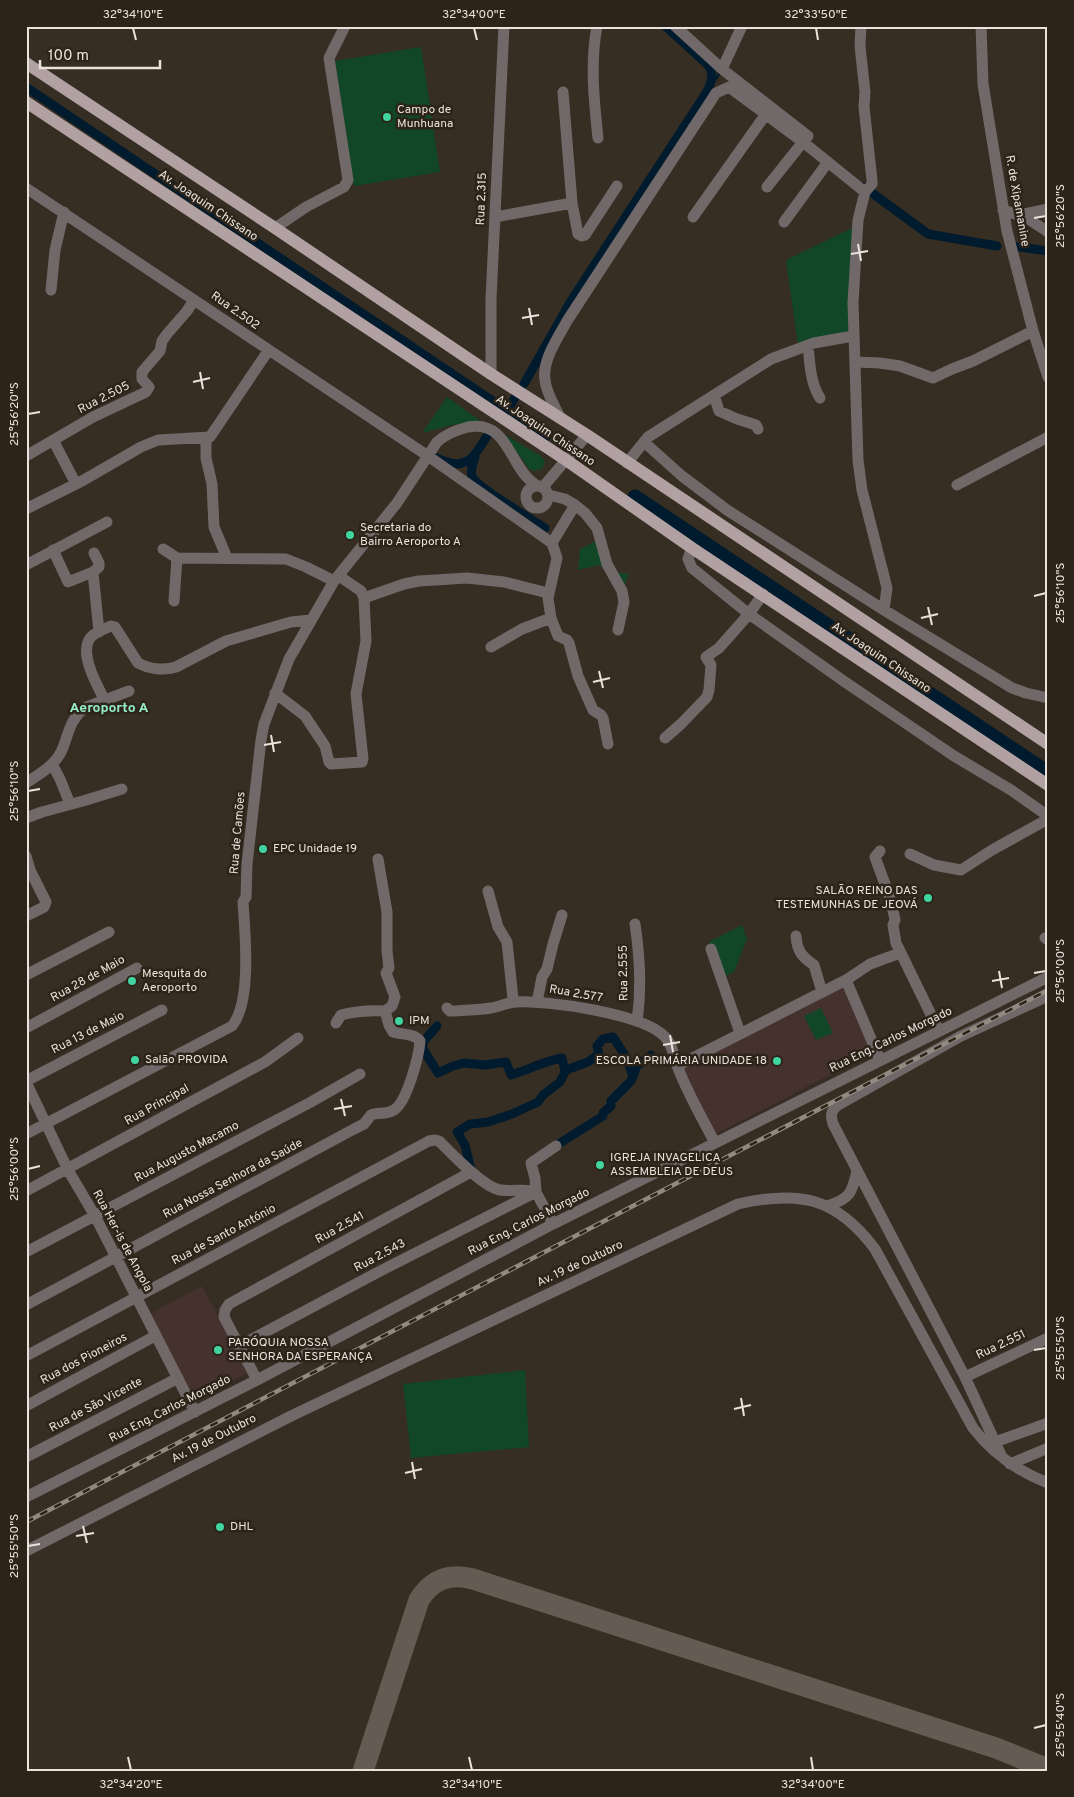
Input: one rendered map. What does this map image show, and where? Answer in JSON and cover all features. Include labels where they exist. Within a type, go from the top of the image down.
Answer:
[{"type":"main road","name":"Av. Joaquim Chissano","points":[[26,63],[276,228],[491,374],[587,435],[1048,744]]},
{"type":"main road","name":"Av. Joaquim Chissano","points":[[26,102],[566,460],[692,548],[1048,785]]},
{"type":"street","points":[[276,228],[306,207],[344,187],[348,180],[329,58],[344,26]]},
{"type":"street","name":"Rua 2.315","points":[[491,374],[491,299],[504,26]]},
{"type":"street","points":[[597,26],[594,45],[594,96],[598,138]]},
{"type":"street","points":[[675,26],[722,69],[806,139],[828,162],[868,188]]},
{"type":"street","points":[[722,69],[742,26]]},
{"type":"street","points":[[861,26],[860,46],[868,188],[858,220],[853,336],[860,478],[887,588],[884,610]]},
{"type":"street","name":"R. de Xipamanine","points":[[981,26],[983,84],[1007,231],[1048,377]]},
{"type":"street","points":[[560,418],[545,381],[550,354],[567,321],[716,93],[729,87],[766,114],[806,139]]},
{"type":"street","points":[[562,92],[576,232],[582,236],[585,235],[603,211],[617,186]]},
{"type":"street","points":[[693,217],[766,114]]},
{"type":"street","points":[[767,187],[806,139]]},
{"type":"street","points":[[784,222],[828,162]]},
{"type":"street","name":"Rua 2.502","points":[[26,188],[428,456],[552,543]]},
{"type":"street","points":[[495,217],[572,203]]},
{"type":"street","points":[[1020,216],[1048,209]]},
{"type":"street","points":[[1004,210],[1027,218],[1048,232]]},
{"type":"street","points":[[51,290],[55,250],[64,212]]},
{"type":"street","name":"Rua 2.505","points":[[26,456],[93,417],[146,392],[149,388],[142,379],[142,372],[160,351],[162,341],[194,300]]},
{"type":"street","points":[[855,362],[900,366],[933,378],[973,361],[1034,330]]},
{"type":"street","points":[[627,463],[648,437],[771,359],[808,345],[853,336]]},
{"type":"street","points":[[808,345],[811,377],[820,398]]},
{"type":"street","points":[[26,509],[76,484],[141,447],[158,440],[165,438],[206,438],[213,434],[268,351]]},
{"type":"street","points":[[714,395],[719,411],[756,425],[758,429]]},
{"type":"street","name":"Rua de Camões","points":[[26,1134],[232,1026],[238,1019],[246,972],[243,902],[246,897],[247,864],[264,724],[289,660],[310,620],[336,579],[397,502],[437,442],[445,435],[472,427],[488,427],[502,440],[527,478],[543,489]]},
{"type":"street","points":[[587,435],[543,489],[575,505],[597,528],[605,557],[622,591],[624,602],[618,630]]},
{"type":"street","points":[[957,485],[1048,437]]},
{"type":"street","points":[[206,438],[206,458],[212,484],[214,527],[227,558]]},
{"type":"street","points":[[53,440],[76,484]]},
{"type":"street","points":[[644,442],[682,476],[727,510],[884,610],[1012,688],[1048,698]]},
{"type":"street","points":[[575,505],[552,543],[557,558],[548,593],[550,618],[558,636],[569,642],[582,685],[593,710],[603,718],[608,744]]},
{"type":"street","points":[[26,565],[107,522]]},
{"type":"street","points":[[692,548],[688,558],[692,568],[748,614],[954,756],[1011,790],[1048,817],[961,870],[934,865],[910,854]]},
{"type":"street","points":[[164,549],[177,558],[286,559],[361,591],[364,598],[366,641],[356,694],[356,710],[362,762],[332,764],[328,762],[325,746],[305,716],[275,693]]},
{"type":"street","points":[[53,550],[68,582],[93,572],[99,566],[94,552]]},
{"type":"street","points":[[174,601],[177,558]]},
{"type":"street","points":[[93,572],[99,632]]},
{"type":"street","points":[[364,598],[404,584],[419,581],[467,578],[504,582],[548,593]]},
{"type":"street","points":[[665,738],[707,698],[711,665],[706,657],[719,648],[763,594]]},
{"type":"street","points":[[491,648],[522,629],[550,618]]},
{"type":"street","points":[[104,700],[88,662],[89,640],[99,632],[113,626],[138,663],[167,670],[226,641],[291,622],[310,620]]},
{"type":"street","points":[[26,783],[52,764],[61,752],[71,723],[79,712],[84,708],[129,691]]},
{"type":"street","points":[[52,764],[70,804]]},
{"type":"street","points":[[26,818],[122,789]]},
{"type":"street","points":[[880,850],[875,857],[889,895],[895,920],[893,932],[900,953],[939,1032]]},
{"type":"street","points":[[26,856],[30,870],[44,896],[46,904],[44,907],[26,916]]},
{"type":"street","points":[[336,1023],[341,1015],[348,1013],[362,1010],[385,1011],[392,1006],[395,997],[386,973],[389,968],[387,912],[378,859]]},
{"type":"street","points":[[488,891],[498,927],[506,942],[512,999],[514,1002]]},
{"type":"street","points":[[537,1002],[542,977],[547,969],[562,915]]},
{"type":"street","name":"Rua 2.555","points":[[635,924],[640,969],[640,1002],[637,1021]]},
{"type":"street","points":[[26,975],[109,932]]},
{"type":"street","points":[[796,936],[801,956],[814,965],[822,992]]},
{"type":"street","points":[[711,949],[740,1033]]},
{"type":"street","points":[[677,1066],[846,980],[870,964],[900,953]]},
{"type":"street","name":"Rua 28 de Maio","points":[[26,1028],[137,968]]},
{"type":"street","name":"Rua Eng. Carlos Morgado","points":[[26,1497],[257,1380],[553,1224],[1048,977]]},
{"type":"street","points":[[846,980],[880,1060]]},
{"type":"street","points":[[1048,996],[962,1036],[832,1109],[830,1116],[965,1377],[995,1442],[1006,1461],[1048,1448]]},
{"type":"street","name":"Rua 2.577","points":[[447,1008],[450,1011],[482,1009],[514,1002],[537,1002],[575,1006],[637,1021],[659,1031],[666,1037],[674,1052],[677,1066],[715,1143]]},
{"type":"street","name":"Rua 13 de Maio","points":[[26,1081],[162,1010]]},
{"type":"street","name":"Rua Nossa Senhora da Saúde","points":[[26,1305],[364,1124],[373,1113],[384,1114],[394,1110],[410,1082],[420,1051],[420,1041],[418,1038],[393,1032],[385,1011]]},
{"type":"street","name":"Rua Principal","points":[[26,1191],[265,1062],[298,1038]]},
{"type":"street","name":"Rua Augusto Macamo","points":[[26,1252],[311,1102],[360,1074]]},
{"type":"street","name":"Rua Her-is de Angola","points":[[26,1081],[68,1170],[95,1216],[195,1412]]},
{"type":"street","name":"Rua de Santo António","points":[[26,1356],[429,1141],[439,1142],[471,1172]]},
{"type":"street","points":[[553,1224],[536,1192],[536,1182],[531,1163],[556,1146]]},
{"type":"street","points":[[828,1206],[840,1202],[848,1196],[853,1189],[857,1171]]},
{"type":"street","points":[[471,1172],[494,1188],[502,1190],[531,1190],[536,1192]]},
{"type":"street","name":"Rua 2.541","points":[[238,1346],[224,1317],[225,1310],[229,1304],[471,1172]]},
{"type":"street","name":"Rua 2.543","points":[[238,1346],[536,1192]]},
{"type":"street","name":"Av. 19 de Outubro","points":[[26,1551],[291,1416],[738,1204],[764,1198],[786,1197],[810,1200],[828,1206],[853,1223],[864,1234],[875,1249],[973,1428],[990,1448],[1006,1461],[1035,1478],[1048,1483]]},
{"type":"street","name":"Rua dos Pioneiros","points":[[26,1406],[155,1336]]},
{"type":"street","name":"Rua 2.551","points":[[965,1377],[1048,1338]]},
{"type":"street","points":[[238,1346],[257,1380]]},
{"type":"street","name":"Rua de São Vicente","points":[[26,1457],[178,1378]]},
{"type":"street","points":[[995,1442],[1048,1424]]},
{"type":"shaded area","name":"ESCOLA PRIMÁRIA UNIDADE 18","points":[[844,987],[874,1052],[714,1135],[679,1070]]},
{"type":"shaded area","points":[[202,1286],[248,1373],[192,1402],[148,1315]]},
{"type":"green space","name":"Campo de Munhuana","points":[[421,47],[440,172],[354,186],[335,61]]},
{"type":"green space","points":[[854,227],[848,341],[798,345],[786,260]]},
{"type":"green space","points":[[447,397],[482,422],[456,424],[422,433]]},
{"type":"green space","points":[[504,434],[541,456],[545,462],[542,469],[534,471],[529,469]]},
{"type":"green space","points":[[600,539],[615,572],[629,574],[621,593],[611,575],[599,565],[578,570],[580,549]]},
{"type":"green space","points":[[742,925],[747,939],[734,972],[721,978],[709,942]]},
{"type":"green space","points":[[821,1008],[833,1033],[816,1040],[804,1016]]},
{"type":"green space","points":[[525,1370],[529,1447],[411,1458],[403,1384]]},
{"type":"waterway","points":[[524,384],[571,301],[711,83],[712,77],[708,65],[665,26]]},
{"type":"waterway","points":[[708,90],[720,73],[718,72]]},
{"type":"waterway","points":[[26,87],[546,437]]},
{"type":"waterway","points":[[864,187],[928,234],[997,246]]},
{"type":"waterway","points":[[1012,246],[1048,251]]},
{"type":"waterway","points":[[507,411],[516,396]]},
{"type":"waterway","points":[[437,458],[455,464],[467,461],[477,451],[487,436]]},
{"type":"waterway","points":[[475,457],[471,471],[476,481],[483,488],[545,528]]},
{"type":"waterway","points":[[635,497],[1048,773]]},
{"type":"waterway","points":[[437,1026],[423,1042],[423,1049],[438,1073],[464,1063],[485,1065],[506,1062],[511,1075],[562,1058],[565,1071]]},
{"type":"waterway","points":[[472,1174],[465,1145],[457,1132],[470,1124],[488,1122],[538,1102],[543,1095],[560,1082],[566,1070],[588,1062],[599,1054],[597,1046],[603,1039],[613,1037],[626,1057],[633,1076]]},
{"type":"waterway","points":[[552,1148],[603,1116],[603,1113],[611,1106],[611,1101],[631,1081],[637,1066],[651,1055]]},
{"type":"taxiway","points":[[363,1771],[419,1600],[430,1587],[449,1577],[473,1579],[996,1748],[1048,1769]]},
{"type":"railway","points":[[26,1522],[1048,990]]},
{"type":"place","name":"Campo de Munhuana","points":[[387,117]]},
{"type":"place","name":"Secretaria do Bairro Aeroporto A","points":[[350,535]]},
{"type":"place","name":"EPC Unidade 19","points":[[263,849]]},
{"type":"place","name":"SALÃO REINO DAS TESTEMUNHAS DE JEOVÁ","points":[[928,898]]},
{"type":"place","name":"Mesquita do Aeroporto","points":[[132,981]]},
{"type":"place","name":"IPM","points":[[399,1021]]},
{"type":"place","name":"Salão PROVIDA","points":[[135,1060]]},
{"type":"place","name":"ESCOLA PRIMÁRIA UNIDADE 18","points":[[777,1061]]},
{"type":"place","name":"IGREJA INVAGELICA ASSEMBLEIA DE DEUS","points":[[600,1165]]},
{"type":"place","name":"PARÓQUIA NOSSA SENHORA DA ESPERANÇA","points":[[218,1350]]},
{"type":"place","name":"DHL","points":[[220,1527]]},
{"type":"district","name":"Aeroporto A","points":[[109,708]]}]
